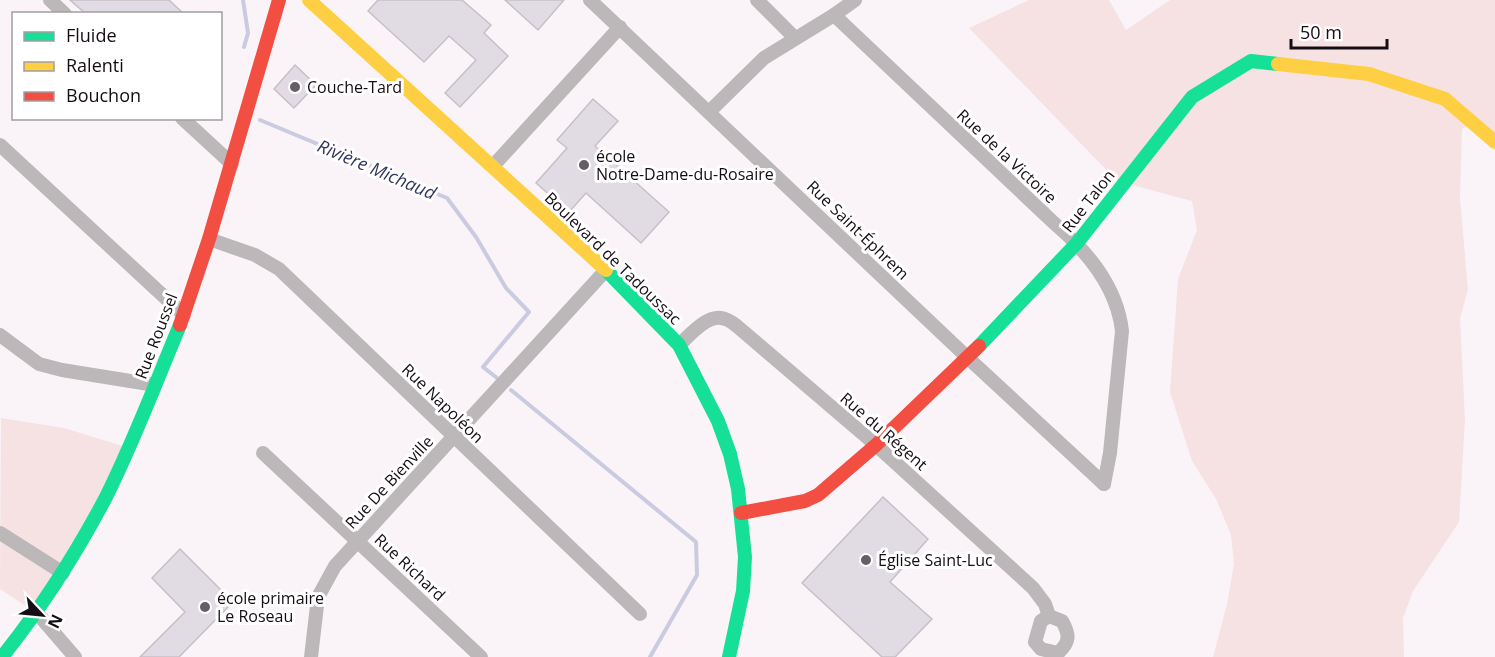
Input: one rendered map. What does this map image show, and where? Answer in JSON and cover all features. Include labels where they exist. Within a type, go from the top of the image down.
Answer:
[{"type":"street","points":[[51,0],[63,12]]},
{"type":"street","name":"Rue Roussel","points":[[2,657],[38,613],[63,573],[106,496],[155,385],[184,315],[209,238],[279,0]]},
{"type":"street","name":"Boulevard de Tadoussac","points":[[309,0],[606,270],[679,345],[718,421],[730,454],[738,489],[745,557],[743,591],[729,657]]},
{"type":"street","name":"Rue Saint-Éphrem","points":[[590,0],[1104,484]]},
{"type":"street","points":[[757,0],[795,38]]},
{"type":"street","points":[[709,112],[764,58],[855,0]]},
{"type":"street","name":"Rue de la Victoire","points":[[834,15],[1077,243],[1103,277],[1120,313],[1122,331],[1110,453],[1104,484]]},
{"type":"street","points":[[493,166],[620,27]]},
{"type":"street","name":"Rue Talon","points":[[741,513],[805,501],[818,495],[876,445],[968,358],[1077,243],[1192,97],[1251,61],[1369,74],[1444,99],[1495,142]]},
{"type":"street","points":[[184,120],[232,164]]},
{"type":"street","points":[[0,145],[184,315]]},
{"type":"street","name":"Rue Napoléon","points":[[209,238],[255,255],[279,269],[640,614]]},
{"type":"street","name":"Rue De Bienville","points":[[311,657],[316,609],[323,585],[342,556],[606,270]]},
{"type":"street","name":"Rue du Régent","points":[[679,345],[705,323],[718,317],[726,319],[876,445],[1033,588],[1045,604],[1049,616]]},
{"type":"street","points":[[0,335],[39,364],[62,370],[155,385]]},
{"type":"street","name":"Rue Richard","points":[[262,453],[481,657]]},
{"type":"street","points":[[0,532],[63,573]]},
{"type":"street","points":[[38,613],[75,657]]},
{"type":"shaded area","points":[[1029,0],[1109,0],[1126,30],[1170,0],[1495,0],[1495,143],[1467,126],[1462,129],[1460,198],[1468,290],[1460,318],[1465,420],[1459,522],[1413,591],[1403,618],[1404,657],[1213,657],[1227,604],[1234,564],[1231,535],[1216,499],[1192,461],[1170,392],[1178,279],[1197,230],[1192,201],[1117,181],[969,28]]},
{"type":"shaded area","points":[[1,418],[64,428],[126,447],[35,612],[0,589]]},
{"type":"building","points":[[70,0],[169,0],[182,12],[84,12]]},
{"type":"building","points":[[378,0],[462,0],[491,25],[484,33],[508,56],[460,107],[445,93],[476,60],[449,36],[424,62],[368,11]]},
{"type":"building","points":[[505,0],[564,0],[538,30]]},
{"type":"building","name":"Couche-Tard","points":[[295,65],[316,85],[294,108],[274,89]]},
{"type":"building","name":"école Notre-Dame-du-Rosaire","points":[[593,99],[618,121],[595,146],[669,212],[641,243],[586,193],[569,212],[536,183],[567,148],[557,140]]},
{"type":"building","name":"Église Saint-Luc","points":[[883,497],[928,539],[890,582],[932,619],[895,657],[882,657],[802,583]]},
{"type":"building","name":"école primaire Le Roseau","points":[[180,549],[233,602],[179,657],[140,657],[185,612],[152,578]]},
{"type":"waterway","name":"Rivière Michaud","points":[[243,0],[248,33],[244,47]]},
{"type":"waterway","name":"Rivière Michaud","points":[[260,120],[447,198],[476,237],[506,288],[529,312],[483,367],[497,378]]},
{"type":"waterway","name":"Rivière Michaud","points":[[511,390],[696,542],[697,575],[650,657]]},
{"type":"traffic: fast","points":[[979,346],[1077,243],[1192,97],[1251,61],[1278,64]]},
{"type":"traffic: fast","points":[[606,270],[679,345],[718,421],[730,454],[738,489],[745,557],[743,591],[729,657]]},
{"type":"traffic: fast","points":[[2,657],[58,580],[106,497],[180,325]]},
{"type":"traffic: slow","points":[[309,0],[606,270]]},
{"type":"traffic: slow","points":[[1278,64],[1369,74],[1445,99],[1495,142]]},
{"type":"traffic: jam","points":[[180,325],[209,239],[279,0]]},
{"type":"traffic: jam","points":[[741,513],[805,501],[818,495],[876,445],[979,346]]},
{"type":"place","name":"Couche-Tard","points":[[295,87]]},
{"type":"place","name":"école Notre-Dame-du-Rosaire","points":[[584,165]]},
{"type":"place","name":"Église Saint-Luc","points":[[866,560]]},
{"type":"place","name":"école primaire Le Roseau","points":[[205,607]]}]
